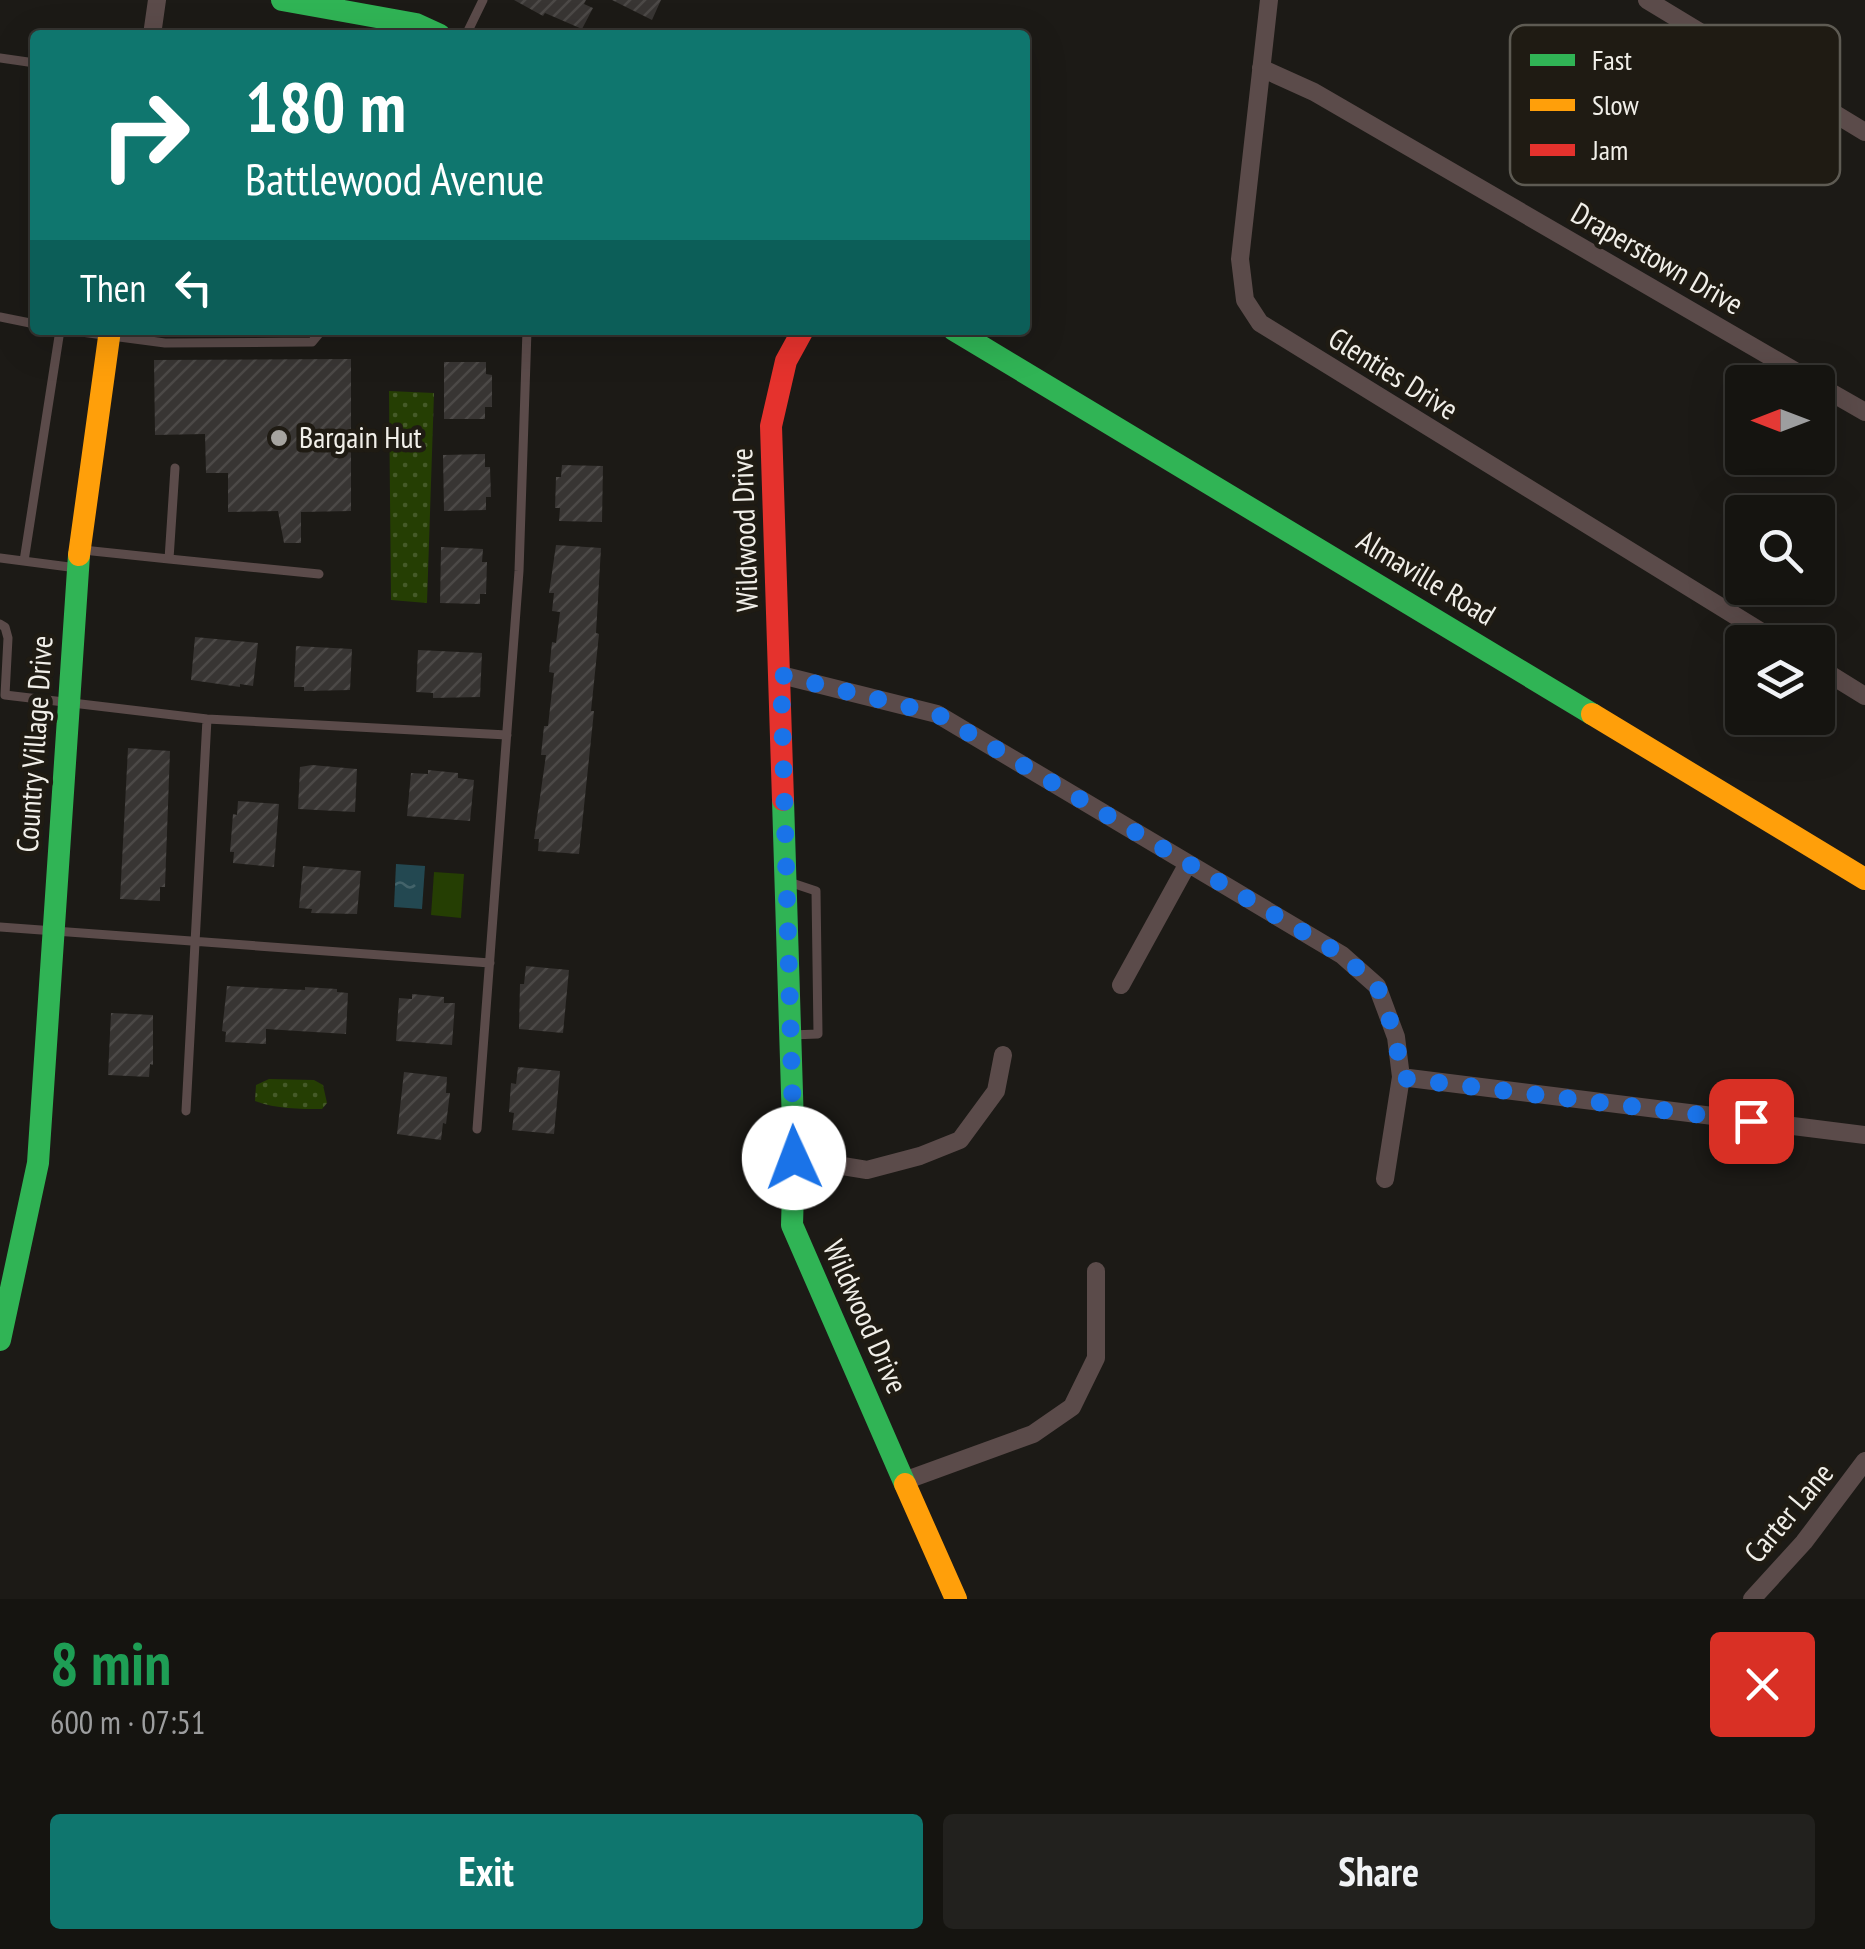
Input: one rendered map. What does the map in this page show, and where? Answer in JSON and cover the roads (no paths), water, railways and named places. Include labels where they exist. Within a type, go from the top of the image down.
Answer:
[{"type":"street","points":[[153,30],[156,0]]},
{"type":"street","points":[[282,0],[313,2],[414,30]]},
{"type":"street","name":"Glenties Drive","points":[[1269,0],[1240,260],[1246,300],[1260,322],[1750,625]]},
{"type":"street","points":[[1648,0],[1689,25]]},
{"type":"street","name":"Draperstown Drive","points":[[1261,68],[1314,92],[1783,365]]},
{"type":"street","points":[[1840,117],[1865,132]]},
{"type":"street","name":"Country Village Drive","points":[[0,1340],[38,1162],[79,559],[110,335]]},
{"type":"street","name":"Wildwood Drive","points":[[800,335],[786,361],[771,426],[791,1035],[792,1226],[956,1599]]},
{"type":"street","name":"Almaville Road","points":[[962,335],[1865,879]]},
{"type":"street","name":"Draperstown Drive","points":[[1835,395],[1865,412]]},
{"type":"street","points":[[781,675],[937,714],[1342,955],[1377,986],[1396,1037],[1401,1078],[1385,1178]]},
{"type":"street","points":[[1835,677],[1865,696]]},
{"type":"street","points":[[1121,985],[1187,865]]},
{"type":"street","points":[[794,1158],[866,1170],[920,1156],[960,1140],[996,1092],[1003,1055]]},
{"type":"street","points":[[1401,1078],[1865,1134]]},
{"type":"street","points":[[904,1481],[1033,1434],[1072,1408],[1096,1358],[1096,1271]]},
{"type":"street","name":"Carter Lane","points":[[1752,1599],[1804,1542],[1865,1461]]},
{"type":"lane","points":[[468,30],[483,0]]},
{"type":"lane","points":[[0,58],[30,62]]},
{"type":"lane","points":[[0,317],[30,323]]},
{"type":"lane","points":[[24,561],[62,335]]},
{"type":"lane","points":[[116,335],[165,343],[312,342],[318,335]]},
{"type":"lane","points":[[477,1129],[518,571],[527,335]]},
{"type":"lane","points":[[169,559],[175,468]]},
{"type":"lane","points":[[0,558],[169,559],[319,574]]},
{"type":"lane","points":[[0,624],[6,627],[8,638],[4,696],[207,719],[507,735]]},
{"type":"lane","points":[[186,1111],[207,719]]},
{"type":"lane","points":[[0,928],[490,963]]},
{"type":"water","points":[[396,864],[425,866],[422,909],[394,907]]},
{"type":"place","name":"Bargain Hut","points":[[279,438]]}]
